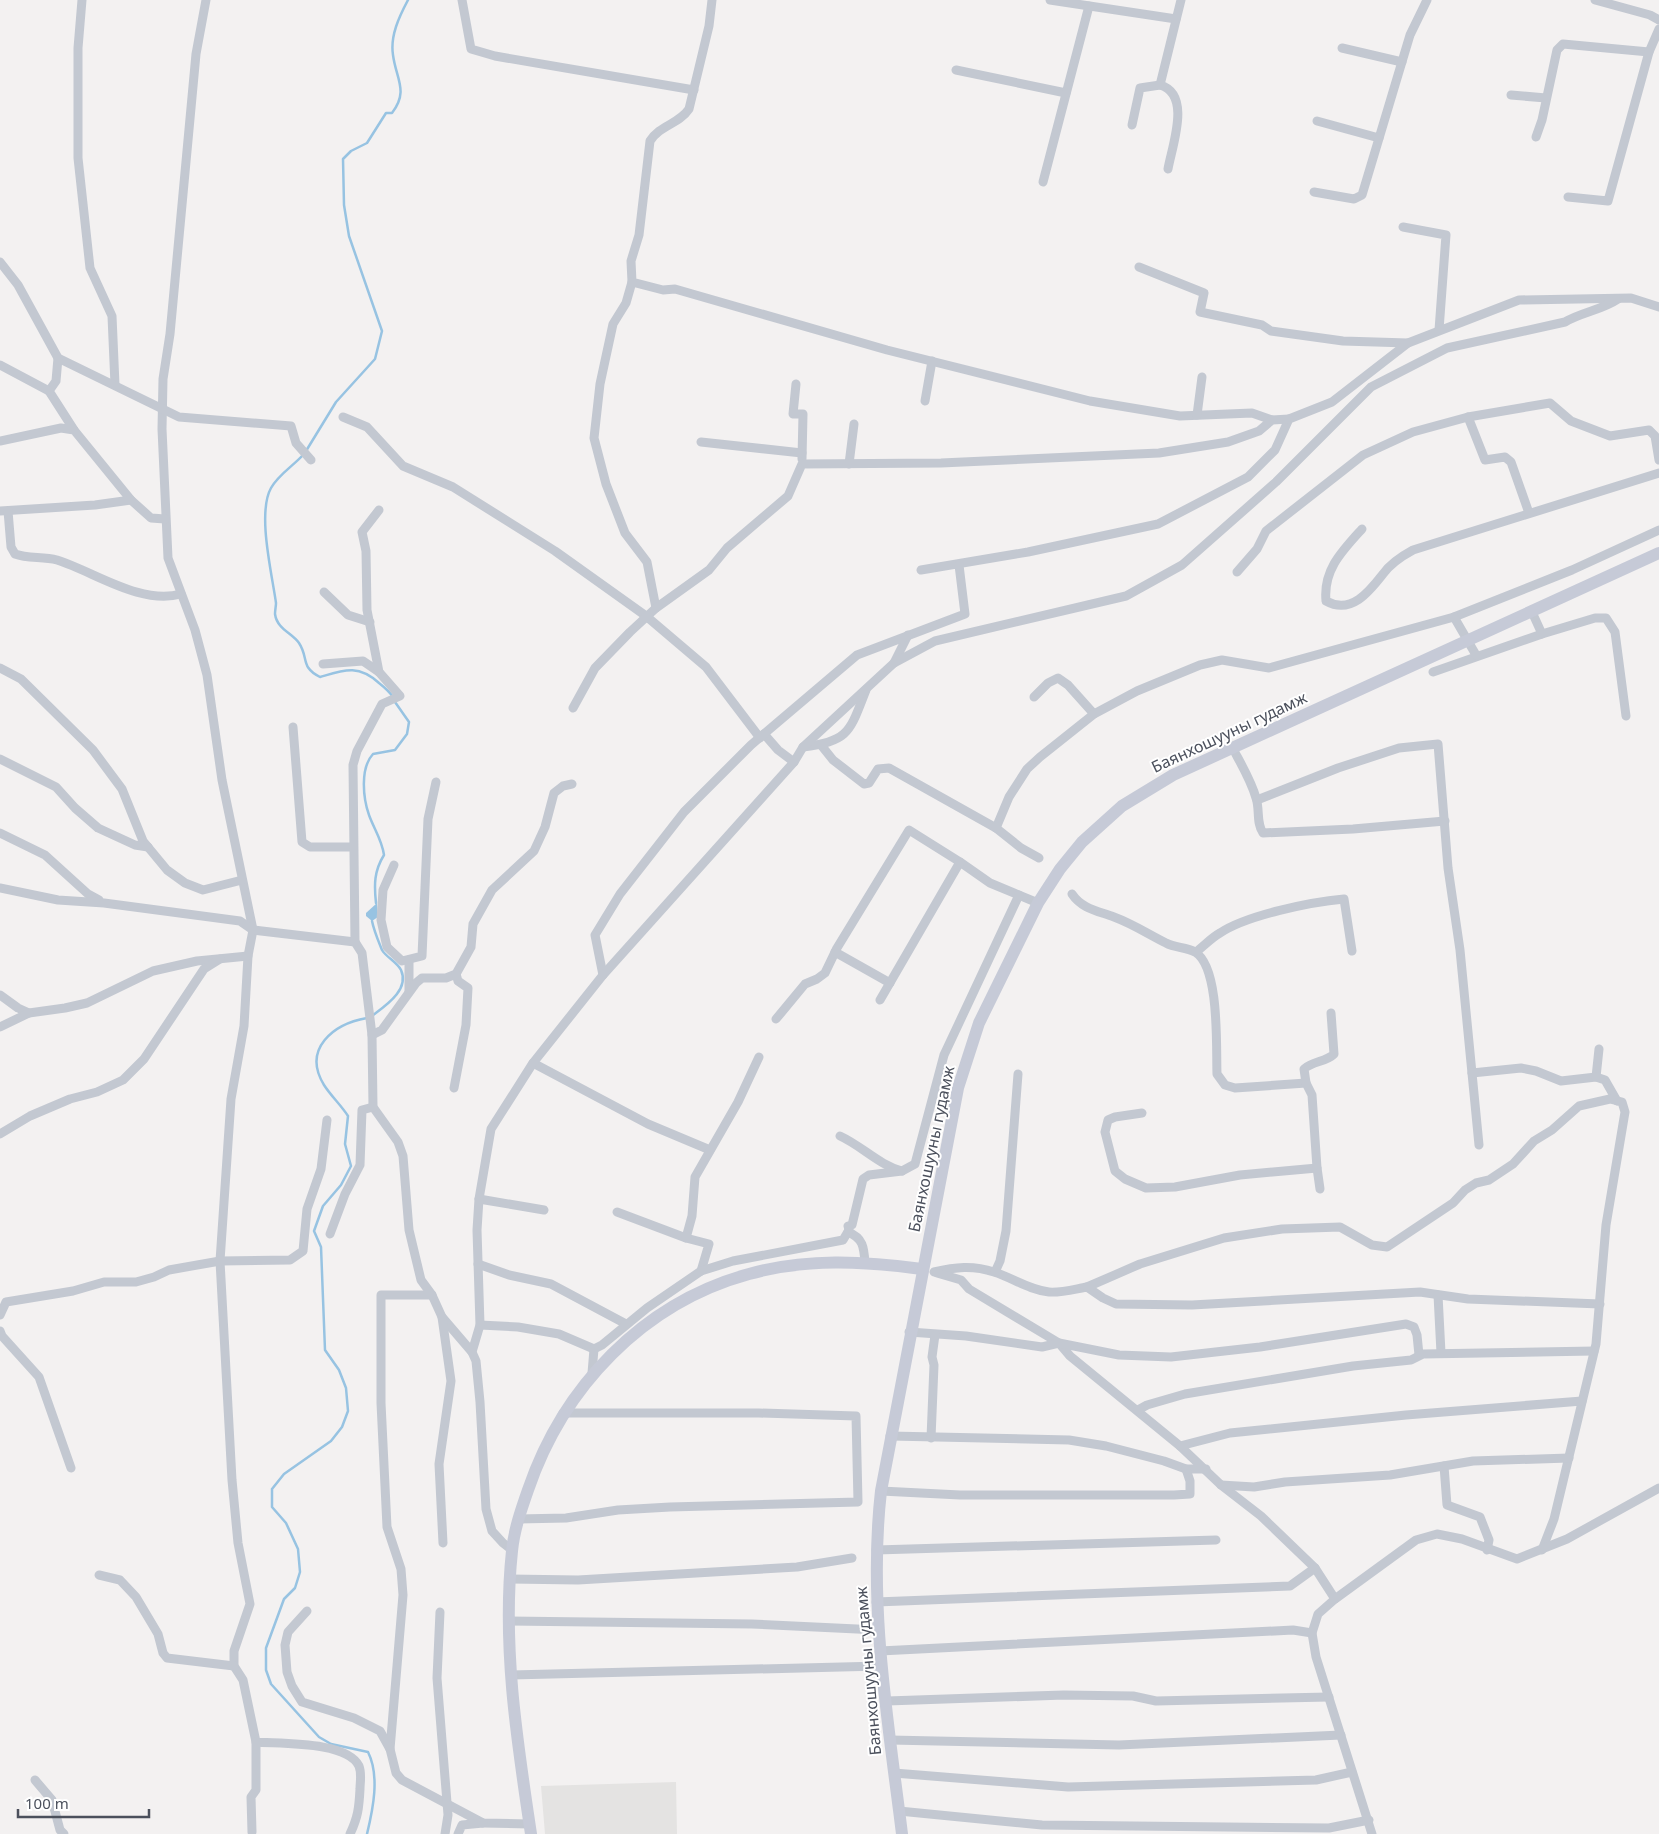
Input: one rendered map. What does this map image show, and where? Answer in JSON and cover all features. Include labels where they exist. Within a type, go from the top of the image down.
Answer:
[{"type":"main road","name":"Баянхошууны гудамж","points":[[902,1834],[881,1666],[876,1602],[876,1550],[881,1491],[909,1332],[928,1270],[958,1088],[979,1024],[1038,903],[1067,859],[1082,842],[1122,806],[1173,775],[1659,553]]},
{"type":"main road","points":[[530,1829],[511,1675],[509,1621],[512,1550],[518,1519],[534,1473],[563,1413],[592,1373],[622,1344],[655,1318],[716,1286],[749,1274],[786,1266],[829,1262],[865,1262],[928,1270]]},
{"type":"street","points":[[82,0],[78,48],[78,158],[90,268],[112,316],[115,385]]},
{"type":"street","points":[[206,0],[196,54],[170,334],[163,380],[162,407],[168,558],[195,630],[207,675],[222,780],[253,930],[248,956],[247,999],[231,1099],[220,1261],[232,1480],[238,1543],[250,1604],[234,1651],[234,1666],[243,1680],[256,1742],[256,1790],[251,1797],[252,1832]]},
{"type":"street","points":[[462,0],[471,49],[495,56],[694,90]]},
{"type":"street","points":[[656,608],[647,562],[625,533],[606,484],[594,438],[600,384],[613,324],[626,303],[632,282],[630,261],[639,235],[650,141],[656,131],[682,118],[689,109],[712,0]]},
{"type":"street","points":[[1050,0],[1176,19]]},
{"type":"street","points":[[1160,85],[1181,0]]},
{"type":"street","points":[[1314,192],[1354,199],[1362,195],[1389,112],[1410,35],[1427,0]]},
{"type":"street","points":[[1595,0],[1650,15],[1659,20]]},
{"type":"street","points":[[1043,182],[1089,6]]},
{"type":"street","points":[[1568,197],[1608,201],[1649,52],[1659,29]]},
{"type":"street","points":[[1536,137],[1557,50],[1563,44],[1649,52]]},
{"type":"street","points":[[1342,48],[1402,62]]},
{"type":"street","points":[[956,70],[1066,93]]},
{"type":"street","points":[[1132,125],[1140,88],[1160,85],[1167,87],[1175,96],[1179,111],[1168,169]]},
{"type":"street","points":[[1511,95],[1546,98]]},
{"type":"street","points":[[1317,121],[1379,138]]},
{"type":"street","points":[[1403,227],[1446,235],[1439,330]]},
{"type":"street","points":[[0,262],[18,285],[58,358],[56,381],[49,392]]},
{"type":"street","points":[[1139,267],[1204,293],[1200,312],[1262,325],[1271,331],[1343,341],[1408,343]]},
{"type":"street","points":[[632,282],[663,290],[675,289],[932,362],[1090,401],[1180,416],[1252,413],[1272,420],[1289,419],[1332,402],[1408,343],[1519,300],[1631,298],[1659,306]]},
{"type":"street","points":[[472,1352],[480,1325],[478,1264],[479,1199],[491,1129],[533,1063],[603,975],[794,762],[803,747],[868,685],[894,663],[935,641],[1126,596],[1182,565],[1276,482],[1371,387],[1447,348],[1565,322],[1576,316],[1607,306],[1618,299]]},
{"type":"street","points":[[58,358],[162,407],[179,417],[292,426],[296,443],[307,456]]},
{"type":"street","points":[[925,401],[932,362]]},
{"type":"street","points":[[0,365],[49,392],[74,430],[131,500],[151,518],[165,519]]},
{"type":"street","points":[[1198,415],[1202,377]]},
{"type":"street","points":[[573,708],[595,668],[646,616],[709,570],[727,548],[788,496],[802,464],[803,414],[793,414],[796,384]]},
{"type":"street","points":[[1237,572],[1257,548],[1266,531],[1363,455],[1413,432],[1468,418],[1550,403],[1571,421],[1610,436],[1649,430],[1655,436],[1659,460]]},
{"type":"street","points":[[343,417],[367,426],[403,466],[453,486],[555,551],[646,616],[706,667],[762,736],[794,762]]},
{"type":"street","points":[[1468,418],[1482,457],[1490,460],[1505,458],[1512,462],[1529,513]]},
{"type":"street","points":[[922,570],[959,565],[1158,524],[1248,477],[1274,450],[1289,419]]},
{"type":"street","points":[[802,464],[941,464],[1159,453],[1228,442],[1259,431],[1272,420]]},
{"type":"street","points":[[849,464],[854,424]]},
{"type":"street","points":[[0,441],[62,428],[74,430]]},
{"type":"street","points":[[701,442],[802,453]]},
{"type":"street","points":[[1362,529],[1338,556],[1329,573],[1326,601],[1335,606],[1348,606],[1364,596],[1377,585],[1383,574],[1400,557],[1412,550],[1659,474]]},
{"type":"street","points":[[131,500],[95,505],[4,511],[11,547],[15,554],[59,561],[151,596],[171,597],[181,594]]},
{"type":"street","points":[[379,510],[362,532],[366,551],[367,610],[379,672],[395,698],[382,704],[357,751],[353,765],[356,942],[362,953],[372,1030],[373,1108],[398,1142],[403,1156],[409,1230],[421,1280],[432,1294],[442,1317],[451,1381],[439,1464],[443,1543]]},
{"type":"street","points":[[996,828],[1009,797],[1027,769],[1049,748],[1094,714],[1137,690],[1200,665],[1222,660],[1269,668],[1454,617],[1572,570],[1659,530]]},
{"type":"street","points":[[603,975],[595,935],[620,894],[684,812],[716,778],[762,736],[857,656],[965,614],[959,565]]},
{"type":"street","points":[[324,592],[348,615],[370,622]]},
{"type":"street","points":[[1532,612],[1542,634]]},
{"type":"street","points":[[1454,617],[1470,640],[1476,655]]},
{"type":"street","points":[[1433,672],[1476,655],[1542,634],[1594,618],[1606,618],[1615,632],[1626,716]]},
{"type":"street","points":[[894,663],[908,635]]},
{"type":"street","points":[[323,664],[362,661],[379,672]]},
{"type":"street","points":[[0,668],[21,679],[93,750],[122,789],[129,810],[148,847],[173,875],[195,888],[209,890],[242,880]]},
{"type":"street","points":[[1034,697],[1048,683],[1058,678],[1068,685],[1094,714]]},
{"type":"street","points":[[803,747],[821,745],[838,739],[850,729],[868,685]]},
{"type":"street","points":[[293,727],[302,842],[310,847],[353,847]]},
{"type":"street","points":[[1257,800],[1338,768],[1399,748],[1438,744],[1448,868],[1460,950],[1479,1145]]},
{"type":"street","points":[[821,745],[833,760],[864,784],[869,784],[878,769],[889,768],[996,828],[1020,848],[1040,858]]},
{"type":"street","points":[[1232,748],[1250,780],[1257,800],[1260,829],[1263,833],[1353,829],[1445,821]]},
{"type":"street","points":[[0,759],[56,787],[75,808],[98,828],[135,845],[148,847]]},
{"type":"street","points":[[394,865],[383,890],[381,920],[387,947],[402,960],[409,960],[422,956],[428,819],[436,782]]},
{"type":"street","points":[[372,1030],[382,1030],[409,992],[422,978],[446,978],[456,974],[471,947],[473,924],[492,890],[534,851],[545,827],[554,793],[563,786],[572,784]]},
{"type":"street","points":[[776,1019],[805,984],[818,979],[824,973],[908,830],[990,883],[1038,903]]},
{"type":"street","points":[[0,833],[46,855],[88,894],[104,902]]},
{"type":"street","points":[[880,1000],[960,862]]},
{"type":"street","points":[[0,888],[58,900],[104,902],[240,921],[253,930],[356,942]]},
{"type":"street","points":[[1072,894],[1076,901],[1090,910],[1132,924],[1169,945],[1196,952],[1212,981],[1218,1074],[1225,1085],[1245,1089],[1306,1083]]},
{"type":"street","points":[[480,1325],[518,1327],[559,1334],[594,1349],[701,1271],[733,1261],[820,1243],[839,1242],[848,1232],[848,1226],[852,1225],[863,1179],[869,1175],[892,1174],[915,1164],[944,1056],[1019,895]]},
{"type":"street","points":[[1196,952],[1220,933],[1235,925],[1277,912],[1344,899],[1352,952]]},
{"type":"street","points":[[835,952],[890,983]]},
{"type":"street","points":[[0,1027],[29,1013],[87,1004],[153,971],[187,963],[248,956]]},
{"type":"street","points":[[0,1134],[30,1116],[70,1100],[97,1092],[123,1080],[144,1059],[204,969],[220,959]]},
{"type":"street","points":[[409,960],[409,992]]},
{"type":"street","points":[[454,1088],[466,1025],[468,988],[458,981],[456,974]]},
{"type":"street","points":[[0,995],[18,1008],[29,1013]]},
{"type":"street","points":[[1320,1189],[1312,1095],[1306,1083],[1304,1069],[1319,1060],[1329,1059],[1334,1054],[1332,1013]]},
{"type":"street","points":[[1596,1077],[1599,1049]]},
{"type":"street","points":[[686,1238],[692,1216],[695,1177],[738,1102],[758,1056]]},
{"type":"street","points":[[533,1063],[648,1124],[710,1150]]},
{"type":"street","points":[[1472,1073],[1520,1068],[1536,1071],[1561,1081],[1596,1077],[1605,1080],[1617,1101]]},
{"type":"street","points":[[994,1272],[1000,1261],[1006,1231],[1018,1074]]},
{"type":"street","points":[[928,1270],[958,1266],[994,1272],[1038,1290],[1050,1292],[1087,1287],[1140,1264],[1224,1238],[1282,1229],[1340,1227],[1372,1245],[1387,1247],[1453,1203],[1465,1190],[1476,1183],[1489,1180],[1514,1164],[1534,1140],[1552,1130],[1579,1106],[1610,1099],[1622,1102],[1625,1112],[1606,1225],[1600,1304],[1594,1351],[1554,1519],[1542,1550]]},
{"type":"street","points":[[330,1234],[345,1194],[360,1165],[362,1110],[373,1108]]},
{"type":"street","points":[[1142,1113],[1115,1117],[1108,1120],[1105,1132],[1115,1171],[1125,1179],[1146,1188],[1175,1187],[1240,1174],[1317,1168]]},
{"type":"street","points":[[0,1315],[6,1302],[72,1291],[104,1282],[136,1282],[170,1270],[220,1261],[290,1260],[303,1251],[307,1209],[321,1169],[327,1120]]},
{"type":"street","points":[[840,1136],[858,1144],[890,1168],[902,1171]]},
{"type":"street","points":[[479,1199],[544,1210]]},
{"type":"street","points":[[617,1212],[686,1238],[709,1244],[701,1271]]},
{"type":"street","points":[[848,1232],[856,1236],[864,1245],[865,1262]]},
{"type":"street","points":[[478,1264],[509,1275],[551,1284],[626,1324]]},
{"type":"street","points":[[928,1270],[961,1280],[968,1289],[1059,1343],[1070,1356],[1180,1446],[1206,1469],[1220,1485],[1261,1516],[1315,1568],[1335,1598]]},
{"type":"street","points":[[1087,1287],[1102,1298],[1116,1304],[1192,1305],[1420,1292],[1468,1300],[1600,1304]]},
{"type":"street","points":[[390,1749],[403,1596],[401,1569],[387,1527],[381,1403],[381,1295],[432,1294]]},
{"type":"street","points":[[1438,1295],[1441,1353]]},
{"type":"street","points":[[442,1317],[472,1352],[476,1361],[487,1515],[492,1531],[512,1550]]},
{"type":"street","points":[[909,1332],[966,1336],[1042,1346],[1059,1343],[1119,1355],[1171,1357],[1260,1347],[1406,1324],[1414,1327],[1417,1331],[1419,1355]]},
{"type":"street","points":[[0,1331],[2,1336],[39,1377],[71,1468]]},
{"type":"street","points":[[931,1438],[934,1365],[932,1357],[936,1335]]},
{"type":"street","points":[[592,1373],[594,1349]]},
{"type":"street","points":[[1138,1410],[1147,1404],[1185,1394],[1353,1366],[1411,1360],[1419,1355],[1594,1351]]},
{"type":"street","points":[[1180,1446],[1230,1434],[1255,1431],[1529,1404],[1582,1401]]},
{"type":"street","points":[[518,1519],[566,1518],[618,1510],[670,1507],[858,1502],[856,1416],[759,1413],[563,1413]]},
{"type":"street","points":[[890,1436],[1069,1440],[1106,1446],[1164,1461],[1186,1469],[1206,1469]]},
{"type":"street","points":[[1220,1485],[1268,1486],[1285,1482],[1390,1474],[1473,1461],[1569,1458]]},
{"type":"street","points":[[1444,1466],[1447,1505],[1480,1517],[1489,1540],[1487,1550]]},
{"type":"street","points":[[881,1491],[960,1495],[1190,1494],[1190,1481],[1186,1469]]},
{"type":"street","points":[[1372,1834],[1316,1657],[1312,1633],[1318,1614],[1335,1598],[1416,1540],[1437,1534],[1462,1539],[1487,1550],[1517,1559],[1567,1539],[1659,1488]]},
{"type":"street","points":[[876,1550],[1216,1540]]},
{"type":"street","points":[[510,1579],[578,1580],[787,1568],[852,1558]]},
{"type":"street","points":[[876,1602],[1290,1586],[1315,1568]]},
{"type":"street","points":[[99,1575],[120,1580],[136,1597],[158,1634],[163,1653],[167,1658],[234,1666]]},
{"type":"street","points":[[307,1611],[288,1632],[285,1645],[287,1672],[292,1686],[302,1702],[354,1718],[380,1731],[390,1749],[396,1773],[402,1780],[447,1802],[483,1823]]},
{"type":"street","points":[[440,1612],[437,1678],[448,1815],[445,1834]]},
{"type":"street","points":[[509,1621],[752,1624],[878,1630]]},
{"type":"street","points":[[880,1650],[1293,1630],[1312,1633]]},
{"type":"street","points":[[511,1675],[881,1666]]},
{"type":"street","points":[[886,1701],[1064,1695],[1133,1696],[1156,1701],[1329,1697]]},
{"type":"street","points":[[890,1740],[1119,1745],[1341,1735]]},
{"type":"street","points":[[256,1742],[310,1745],[352,1758],[358,1765],[361,1773],[358,1816],[350,1834]]},
{"type":"street","points":[[894,1773],[1068,1787],[1316,1780],[1352,1772]]},
{"type":"street","points":[[36,1780],[52,1800],[60,1830],[64,1834]]},
{"type":"street","points":[[899,1811],[1042,1825],[1330,1828],[1369,1820]]},
{"type":"street","points":[[458,1834],[462,1825],[483,1823],[530,1829]]},
{"type":"shaded area","points":[[676,1782],[677,1834],[545,1834],[541,1786]]},
{"type":"water","points":[[377,903],[378,917],[372,921],[366,916],[366,913]]},
{"type":"waterway","points":[[306,451],[336,402],[375,359],[382,331],[349,236],[344,205],[343,159],[351,151],[367,143],[386,113],[392,113],[400,98],[401,91],[392,48],[394,34],[408,0]]},
{"type":"waterway","points":[[303,455],[278,479],[271,488],[267,499],[265,528],[276,603],[276,619],[299,643],[307,666],[314,673],[320,677],[351,670],[364,673],[386,689],[393,697]]},
{"type":"waterway","points":[[376,903],[376,878],[378,867],[384,855],[382,844],[367,808],[364,792],[364,775],[373,754],[395,750],[407,734],[409,722],[395,702]]},
{"type":"waterway","points":[[372,921],[382,950],[399,967],[403,977],[402,984],[395,997],[372,1016]]},
{"type":"waterway","points":[[367,1018],[354,1021],[333,1032],[324,1040],[317,1060],[318,1072],[324,1085],[348,1116],[345,1144],[351,1166],[341,1185],[323,1206],[314,1231],[321,1247],[325,1350],[339,1370],[346,1388],[348,1411],[342,1427],[331,1441],[284,1474],[272,1489],[272,1507],[286,1523],[298,1549],[300,1572],[295,1588],[284,1599],[266,1648],[266,1670],[271,1684],[319,1737],[331,1744],[368,1752],[372,1761],[375,1782],[367,1834]]}]
